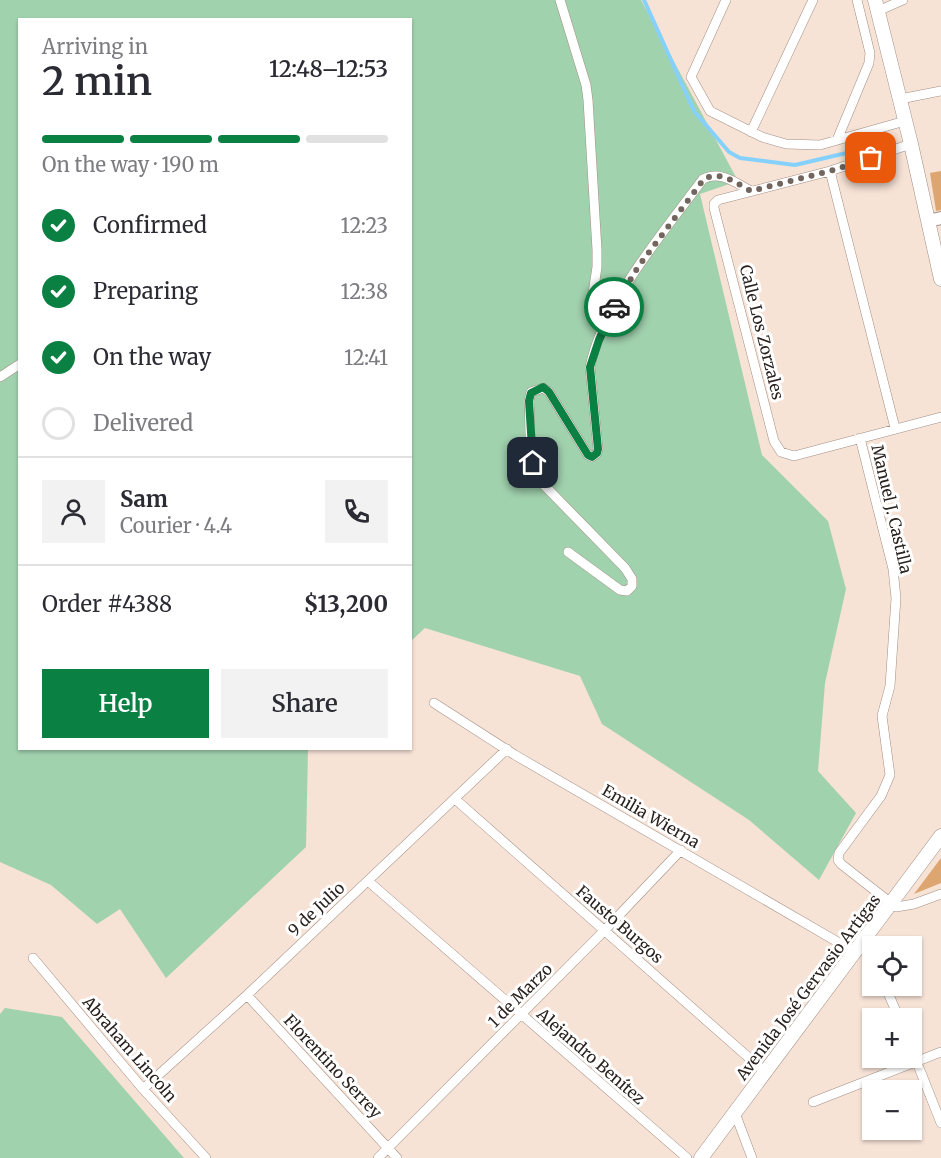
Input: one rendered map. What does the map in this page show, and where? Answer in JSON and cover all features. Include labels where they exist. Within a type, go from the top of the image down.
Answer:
[{"type":"main road","points":[[876,6],[911,144],[934,220],[941,279]]},
{"type":"main road","name":"Avenida José Gervasio Artigas","points":[[701,1158],[941,836]]},
{"type":"street","points":[[560,0],[586,85],[597,250],[597,267],[590,313],[596,323],[605,325]]},
{"type":"street","points":[[726,0],[692,76],[710,111],[771,140],[797,145],[820,145],[905,121]]},
{"type":"street","points":[[751,132],[813,0]]},
{"type":"street","points":[[837,140],[869,63],[870,53],[857,0]]},
{"type":"street","points":[[876,6],[903,0]]},
{"type":"street","points":[[900,99],[941,91]]},
{"type":"street","points":[[568,552],[620,590],[627,591],[632,586],[629,574],[540,481],[533,463],[529,401],[531,393],[543,387],[549,392],[588,455],[592,457],[597,453],[590,367],[592,356],[605,325],[638,267],[704,179],[719,175],[751,191],[830,171],[911,144]]},
{"type":"street","name":"Manuel J. Castilla","points":[[830,171],[895,428]]},
{"type":"street","name":"Calle Los Zorzales","points":[[751,191],[718,200],[714,204],[774,441],[781,452],[794,456],[860,438]]},
{"type":"street","points":[[0,376],[18,365]]},
{"type":"street","points":[[860,438],[941,417]]},
{"type":"street","name":"Manuel J. Castilla","points":[[860,438],[893,568],[896,598],[890,686],[882,716],[890,775],[881,796],[839,853],[838,860],[891,904]]},
{"type":"street","name":"Emilia Wierna","points":[[434,702],[507,749],[681,850],[859,947]]},
{"type":"street","name":"9 de Julio","points":[[143,1089],[247,995],[507,749]]},
{"type":"street","name":"Fausto Burgos","points":[[455,799],[765,1072]]},
{"type":"street","name":"1 de Marzo","points":[[378,1158],[605,930],[681,850]]},
{"type":"street","name":"Alejandro Benítez","points":[[368,881],[687,1158]]},
{"type":"street","points":[[891,904],[905,907],[941,894]]},
{"type":"street","name":"Abraham Lincoln","points":[[33,958],[143,1089],[206,1158]]},
{"type":"street","name":"Florentino Serrey","points":[[247,995],[397,1158]]},
{"type":"street","points":[[922,1060],[941,1052]]},
{"type":"street","points":[[813,1102],[901,1068]]},
{"type":"street","points":[[919,1068],[941,1123]]},
{"type":"street","points":[[735,1113],[752,1158]]},
{"type":"green space","points":[[0,0],[641,0],[738,181],[700,194],[762,455],[828,521],[846,589],[825,683],[818,771],[856,813],[819,880],[749,820],[602,724],[580,676],[425,628],[412,640],[412,18],[18,18],[18,750],[308,750],[306,847],[166,978],[120,909],[97,924],[51,885],[0,862]]},
{"type":"green space","points":[[5,1008],[62,1017],[184,1158],[0,1158],[0,1014]]},
{"type":"building","points":[[941,171],[941,210],[936,211],[930,173]]},
{"type":"building","points":[[941,858],[941,883],[914,894]]},
{"type":"waterway","points":[[644,0],[694,111],[729,152],[740,158],[795,165],[881,145]]},
{"type":"way so far","points":[[614,307],[638,267],[704,179],[719,175],[751,191],[871,158]]},
{"type":"route","points":[[533,463],[529,401],[535,389],[543,387],[549,392],[588,455],[592,457],[597,453],[590,367],[592,356],[614,307]]}]
